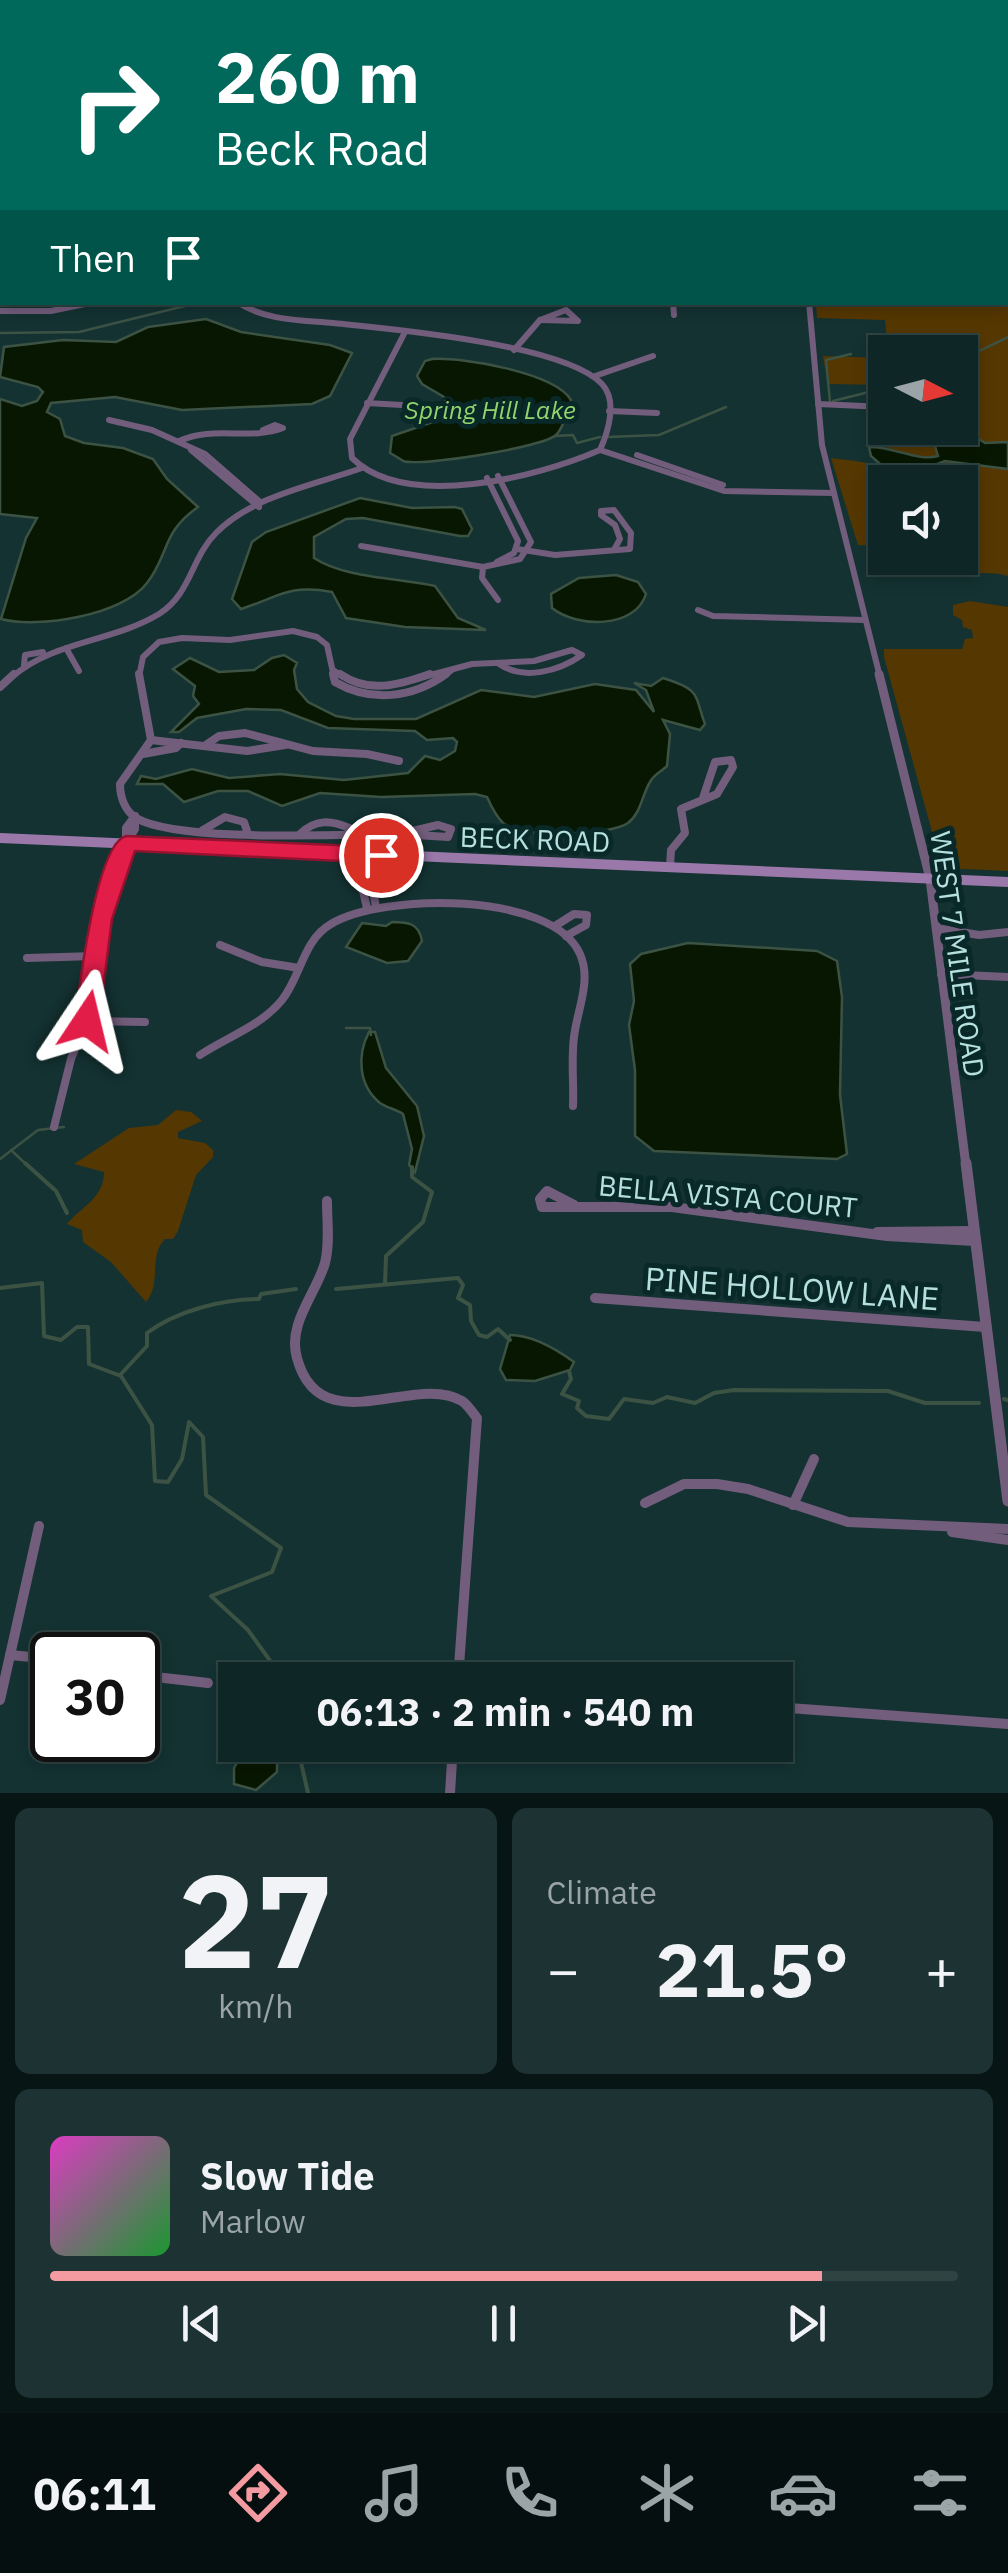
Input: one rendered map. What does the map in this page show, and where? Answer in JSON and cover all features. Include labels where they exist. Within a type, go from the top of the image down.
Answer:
[{"type":"main road","name":"BECK ROAD","points":[[0,838],[1008,882]]},
{"type":"street","points":[[0,311],[51,311],[80,305]]},
{"type":"street","points":[[243,305],[265,317],[514,350],[572,366],[594,376],[608,392],[610,411],[601,448]]},
{"type":"street","points":[[674,305],[674,316]]},
{"type":"street","name":"WEST 7 MILE ROAD","points":[[808,305],[822,445],[930,878],[1008,1501]]},
{"type":"street","points":[[514,350],[538,320],[563,309],[578,321],[538,320]]},
{"type":"street","points":[[404,334],[349,447],[372,476],[405,485],[487,478],[565,466],[601,448],[716,486],[771,492],[833,491]]},
{"type":"street","points":[[594,376],[653,356]]},
{"type":"street","points":[[367,404],[402,406]]},
{"type":"street","points":[[818,404],[868,406]]},
{"type":"street","points":[[610,411],[657,413]]},
{"type":"street","points":[[109,420],[188,446],[259,507]]},
{"type":"street","points":[[179,441],[221,428],[263,430]]},
{"type":"street","points":[[0,687],[24,665],[25,656],[66,648],[139,624],[170,607],[191,584],[212,537],[233,519],[362,468]]},
{"type":"street","points":[[361,546],[483,566],[514,561],[528,552],[531,542],[498,476]]},
{"type":"street","points":[[487,478],[511,523],[517,549]]},
{"type":"street","points":[[502,506],[513,504]]},
{"type":"street","points":[[517,549],[556,556],[630,549],[632,540],[624,520],[608,509],[601,514],[615,525],[620,535],[615,548]]},
{"type":"street","points":[[511,523],[522,521]]},
{"type":"street","points":[[483,566],[517,549]]},
{"type":"street","points":[[483,566],[482,578],[498,600]]},
{"type":"street","points":[[698,610],[713,616],[864,620]]},
{"type":"street","points":[[54,1127],[71,1059],[87,1021],[100,919],[126,843],[135,829],[134,816],[123,801],[121,782],[151,740],[139,694],[141,662],[147,650],[179,638],[234,640],[272,632],[301,632],[325,643],[333,670],[331,676],[340,687],[397,695],[473,664],[538,660],[569,649],[582,655],[554,668],[518,673],[499,664]]},
{"type":"street","points":[[66,648],[79,670]]},
{"type":"street","points":[[207,744],[220,736],[249,734],[321,752],[372,751],[400,761]]},
{"type":"street","points":[[151,740],[258,751],[285,745]]},
{"type":"street","points":[[144,754],[176,748],[182,742]]},
{"type":"street","points":[[670,867],[671,850],[685,833],[682,809],[717,794],[732,767],[731,760],[715,762],[703,798]]},
{"type":"street","points":[[134,816],[165,826],[202,830],[400,834],[433,839],[451,834],[447,826],[438,825],[400,834]]},
{"type":"street","points":[[202,830],[225,817],[244,822],[247,831]]},
{"type":"street","points":[[300,834],[304,828],[326,820],[349,828],[352,834]]},
{"type":"street","points":[[375,834],[376,855]]},
{"type":"street","points":[[372,907],[363,891],[386,834]]},
{"type":"street","points":[[200,1055],[274,1010],[289,991],[307,946],[322,930],[372,907],[510,911],[554,926],[580,953],[584,972],[574,1039],[572,1106]]},
{"type":"street","points":[[554,926],[574,914],[587,915],[586,925],[566,936]]},
{"type":"street","points":[[936,928],[968,934],[1008,932]]},
{"type":"street","points":[[220,945],[254,960],[298,968]]},
{"type":"street","points":[[26,958],[95,956]]},
{"type":"street","points":[[941,974],[1008,978]]},
{"type":"street","points":[[87,1021],[145,1022]]},
{"type":"street","points":[[326,1201],[326,1256],[298,1322],[294,1343],[297,1361],[307,1380],[326,1395],[362,1404],[427,1394],[450,1395],[468,1404],[478,1418],[459,1662]]},
{"type":"street","name":"BELLA VISTA COURT","points":[[574,1205],[672,1208],[790,1226],[973,1236]]},
{"type":"street","name":"PINE HOLLOW LANE","points":[[596,1298],[985,1327]]},
{"type":"street","points":[[793,1506],[814,1458]]},
{"type":"street","points":[[646,1502],[684,1484],[700,1483],[748,1489],[848,1522],[938,1529],[1008,1529]]},
{"type":"street","points":[[0,1700],[39,1526]]},
{"type":"street","points":[[938,1529],[1008,1540]]},
{"type":"street","points":[[10,1655],[30,1657]]},
{"type":"street","points":[[160,1677],[208,1682]]},
{"type":"street","points":[[793,1707],[1008,1724]]},
{"type":"street","points":[[450,1793],[453,1762]]},
{"type":"shaded area","points":[[816,305],[1008,305],[1008,576],[978,573],[978,465],[886,465],[887,447],[881,445],[978,445],[978,335],[886,335],[885,320],[817,318]]},
{"type":"shaded area","points":[[823,356],[868,357],[868,385],[828,384]]},
{"type":"shaded area","points":[[831,458],[874,465],[868,465],[868,545],[858,545]]},
{"type":"shaded area","points":[[970,601],[1008,607],[1008,871],[942,868],[884,657],[884,649],[962,649],[965,639],[973,638],[972,630],[963,627],[962,620],[953,615],[953,605]]},
{"type":"shaded area","points":[[176,1110],[191,1112],[202,1121],[178,1132],[178,1138],[205,1143],[213,1150],[213,1157],[196,1175],[178,1231],[160,1246],[151,1295],[146,1302],[111,1262],[83,1242],[82,1230],[67,1224],[96,1195],[103,1181],[104,1172],[74,1164],[129,1128],[158,1125]]},
{"type":"water","points":[[206,319],[241,332],[330,345],[352,353],[330,396],[312,404],[182,410],[115,397],[51,403],[47,412],[60,419],[65,436],[84,443],[123,448],[153,459],[167,479],[198,507],[178,526],[147,583],[119,604],[57,620],[1,619],[26,538],[37,518],[0,514],[0,399],[22,406],[37,401],[43,392],[38,387],[0,377],[4,347],[63,340],[116,342],[148,327]]},
{"type":"water","name":"Spring Hill Lake","points":[[425,361],[508,369],[562,390],[571,400],[561,428],[547,440],[507,450],[456,459],[403,461],[390,453],[392,436],[436,421],[445,410],[444,397],[422,384],[417,376]]},
{"type":"water","points":[[978,438],[985,443],[1008,442],[1008,469],[945,461],[934,465],[881,465],[871,456],[869,447],[930,457],[938,456],[935,446],[978,445]]},
{"type":"water","points":[[360,498],[412,508],[455,507],[462,509],[472,529],[468,536],[460,536],[363,518],[346,519],[314,537],[314,558],[356,574],[435,586],[458,618],[486,630],[405,627],[346,618],[332,592],[317,590],[284,593],[241,609],[232,599],[252,542],[266,532]]},
{"type":"water","points":[[616,575],[638,582],[646,594],[630,614],[590,622],[552,608],[551,594],[579,578]]},
{"type":"water","points":[[284,655],[297,663],[297,689],[308,702],[336,716],[354,719],[416,719],[481,690],[534,697],[595,684],[636,690],[654,712],[646,690],[634,683],[651,686],[663,678],[691,690],[705,724],[700,730],[663,720],[670,734],[667,766],[652,779],[636,814],[618,827],[585,833],[513,828],[501,821],[487,797],[475,794],[381,797],[320,793],[282,806],[248,791],[218,791],[184,802],[163,784],[137,784],[141,776],[156,779],[192,769],[229,778],[280,774],[344,780],[408,773],[425,756],[440,760],[455,751],[457,742],[453,738],[427,740],[415,731],[328,728],[281,710],[246,709],[197,718],[179,732],[171,732],[199,704],[193,696],[195,686],[173,669],[190,658],[219,672],[254,670]]},
{"type":"water","points":[[392,922],[412,925],[421,935],[422,941],[408,961],[387,963],[346,947],[362,923],[386,926]]},
{"type":"water","points":[[688,943],[817,951],[837,961],[842,997],[840,1095],[847,1154],[837,1159],[654,1151],[635,1136],[630,964],[641,954]]},
{"type":"water","points":[[369,1032],[375,1032],[386,1068],[417,1106],[424,1136],[415,1172],[409,1165],[412,1149],[403,1114],[380,1103],[364,1079],[361,1060]]},
{"type":"water","points":[[510,1335],[535,1340],[560,1352],[574,1362],[570,1370],[535,1381],[506,1380],[500,1369]]},
{"type":"water","points":[[237,1762],[277,1762],[277,1772],[256,1790],[234,1784]]},
{"type":"waterway","points":[[595,0],[600,0]]},
{"type":"waterway","points":[[0,333],[79,332],[189,305]]},
{"type":"waterway","points":[[978,352],[1008,337]]},
{"type":"waterway","points":[[830,402],[826,360],[851,354]]},
{"type":"waterway","points":[[833,401],[868,392]]},
{"type":"waterway","points":[[608,437],[659,435],[726,407]]},
{"type":"waterway","points":[[555,436],[573,435],[577,443],[600,437]]},
{"type":"waterway","points":[[346,1028],[370,1028],[371,1035]]},
{"type":"waterway","points":[[11,1150],[38,1130],[64,1127]]},
{"type":"waterway","points":[[0,1159],[11,1150]]},
{"type":"waterway","points":[[11,1150],[28,1166]]},
{"type":"waterway","points":[[25,1163],[56,1191],[67,1213]]},
{"type":"waterway","points":[[385,1284],[386,1256],[423,1222],[432,1192],[412,1177],[412,1167]]},
{"type":"waterway","points":[[336,1289],[458,1278],[463,1285],[458,1298],[470,1305],[471,1321],[479,1335],[487,1337],[498,1329],[510,1340]]},
{"type":"waterway","points":[[0,1288],[42,1283],[44,1336],[61,1340],[77,1327],[88,1327],[89,1364],[121,1376],[152,1425],[155,1481],[168,1482],[182,1459],[189,1422],[203,1437],[206,1495],[281,1548],[272,1572],[211,1596],[248,1630],[271,1662]]},
{"type":"waterway","points":[[121,1374],[147,1346],[147,1333],[172,1318],[215,1304],[259,1299],[261,1294],[296,1289]]},
{"type":"waterway","points":[[569,1371],[571,1379],[562,1394],[579,1401],[577,1408],[586,1416],[609,1419],[624,1399],[653,1403],[667,1397],[695,1403],[714,1393],[734,1390],[888,1391],[925,1403],[979,1403]]},
{"type":"waterway","points":[[1004,1399],[1008,1400]]},
{"type":"waterway","points":[[301,1762],[308,1793]]},
{"type":"route","points":[[87,1021],[93,999],[100,919],[126,843],[381,855]]}]
